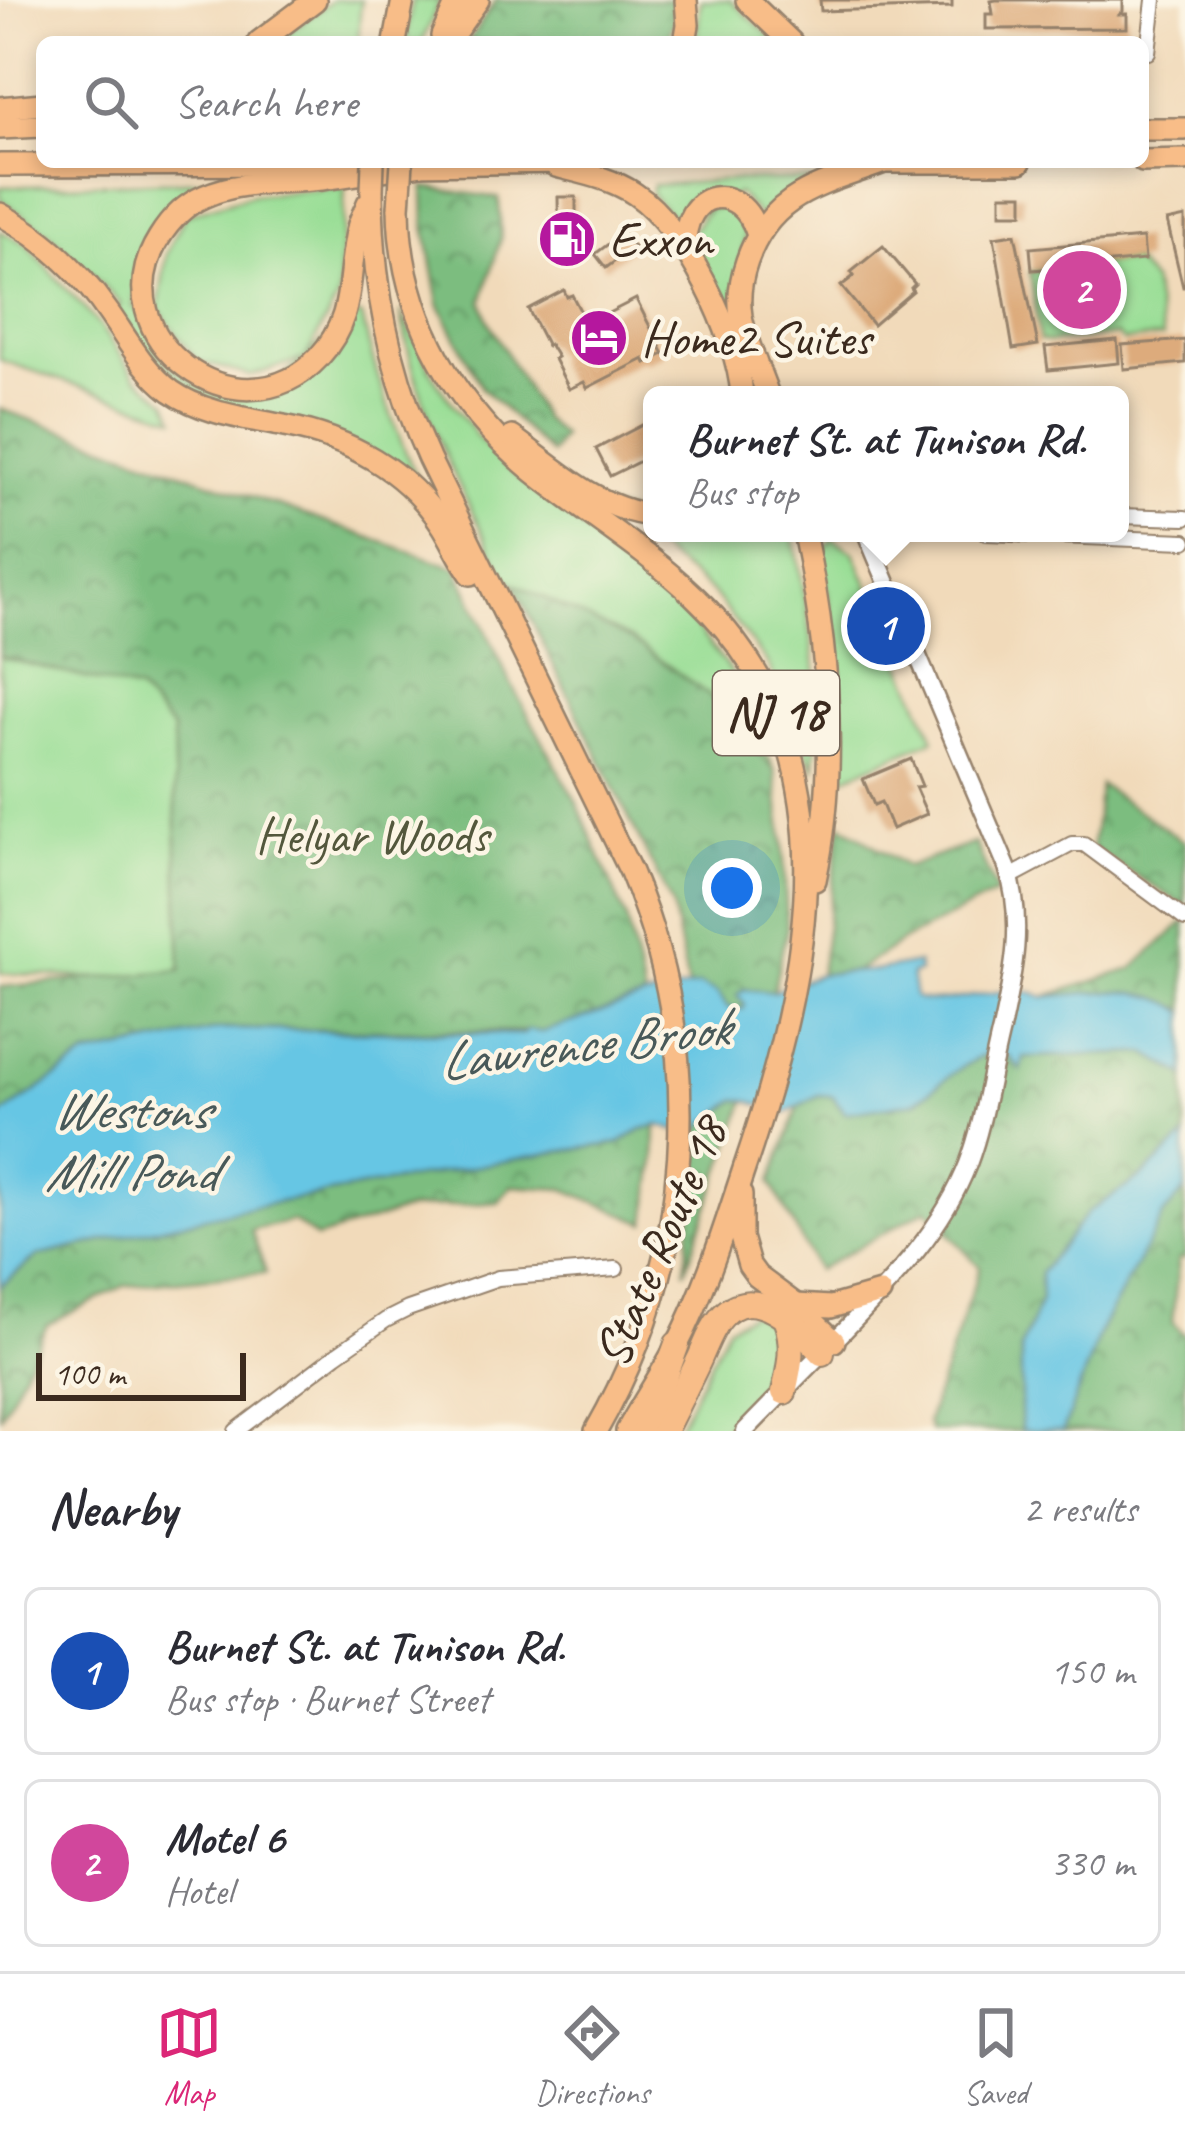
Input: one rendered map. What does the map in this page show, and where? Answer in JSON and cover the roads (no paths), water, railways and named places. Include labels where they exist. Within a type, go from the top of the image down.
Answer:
[{"type":"highway","points":[[267,36],[315,0]]},
{"type":"highway","points":[[383,36],[389,0]]},
{"type":"highway","points":[[395,36],[403,0]]},
{"type":"highway","points":[[446,36],[458,0]]},
{"type":"highway","points":[[449,36],[478,0]]},
{"type":"highway","points":[[686,0],[686,36]]},
{"type":"highway","points":[[747,0],[785,36]]},
{"type":"highway","points":[[0,108],[36,105]]},
{"type":"highway","points":[[0,128],[36,126]]},
{"type":"highway","points":[[1149,129],[1185,129]]},
{"type":"highway","points":[[0,140],[36,141]]},
{"type":"highway","points":[[1149,160],[1185,160]]},
{"type":"highway","points":[[0,165],[36,165]]},
{"type":"highway","name":"State Route 18","points":[[373,168],[375,261],[400,386],[429,459],[626,860],[651,922],[676,1034],[682,1109],[671,1226],[655,1296],[630,1364],[596,1431]]},
{"type":"highway","points":[[372,191],[358,229],[351,290],[342,317],[324,351],[308,366],[268,386],[232,388],[196,375],[167,350],[148,313],[147,267],[160,236],[187,206],[231,188],[384,168]]},
{"type":"highway","name":"State Route 18","points":[[411,168],[399,208],[404,260],[418,316],[440,364],[467,405],[526,466],[666,571],[730,636],[751,666],[783,732],[800,791],[807,849],[804,933],[783,1041],[741,1180],[677,1345],[627,1431]]},
{"type":"highway","points":[[565,168],[610,181],[662,217],[686,248],[733,350],[740,386]]},
{"type":"highway","points":[[765,386],[740,307],[743,274],[758,235],[797,195],[867,168]]},
{"type":"highway","points":[[686,248],[688,219],[711,199],[743,206],[758,235]]},
{"type":"highway","points":[[0,214],[72,268],[99,298],[146,368],[176,394],[211,410],[333,438],[393,473],[431,510],[467,569],[505,613]]},
{"type":"highway","points":[[467,405],[587,491],[621,509],[643,513]]},
{"type":"highway","points":[[804,933],[824,837],[827,736],[821,637],[805,542]]},
{"type":"highway","points":[[741,1180],[741,1237],[746,1259],[828,1347]]},
{"type":"highway","points":[[664,1431],[721,1317],[736,1306],[750,1303],[790,1310],[880,1294]]},
{"type":"highway","points":[[784,1392],[790,1310]]},
{"type":"highway","points":[[645,1431],[677,1345]]},
{"type":"street","points":[[1149,43],[1154,0]]},
{"type":"street","points":[[1129,516],[1185,518]]},
{"type":"street","points":[[1129,538],[1185,541]]},
{"type":"street","points":[[745,1431],[880,1294],[930,1234],[972,1151],[1010,989],[1016,906],[1010,877],[870,542]]},
{"type":"street","points":[[1010,877],[1072,844],[1084,844],[1185,920]]},
{"type":"street","points":[[236,1431],[336,1355],[408,1309],[498,1278],[616,1269]]},
{"type":"water","name":"Westons Mill Pond","points":[[918,963],[919,972],[911,974],[915,998],[929,1001],[1014,991],[1043,997],[1135,993],[1170,1003],[1185,1012],[1185,1076],[1146,1053],[1024,1057],[1021,1070],[1009,1056],[983,1055],[915,1102],[844,1113],[833,1096],[818,1095],[784,1114],[736,1100],[695,1131],[659,1125],[620,1143],[241,1209],[38,1256],[0,1286],[0,1116],[87,1056],[222,1029],[542,1032],[699,985],[718,993],[727,1007],[743,1009],[745,1004],[737,995],[744,989],[773,992],[820,974]]},
{"type":"water","points":[[1185,1137],[1185,1191],[1164,1214],[1102,1327],[1063,1431],[1021,1431],[1021,1348],[1041,1300],[1040,1273],[1088,1212],[1144,1175]]},
{"type":"place","name":"Exxon","points":[[567,239]]},
{"type":"place","name":"Motel 6","points":[[1082,290]]},
{"type":"place","name":"Home2 Suites","points":[[599,338]]},
{"type":"place","name":"Burnet St. at Tunison Rd.","points":[[886,626]]},
{"type":"park label","name":"Helyar Woods","points":[[372,835]]},
{"type":"water label","name":"Lawrence Brook","points":[[584,1044]]}]
